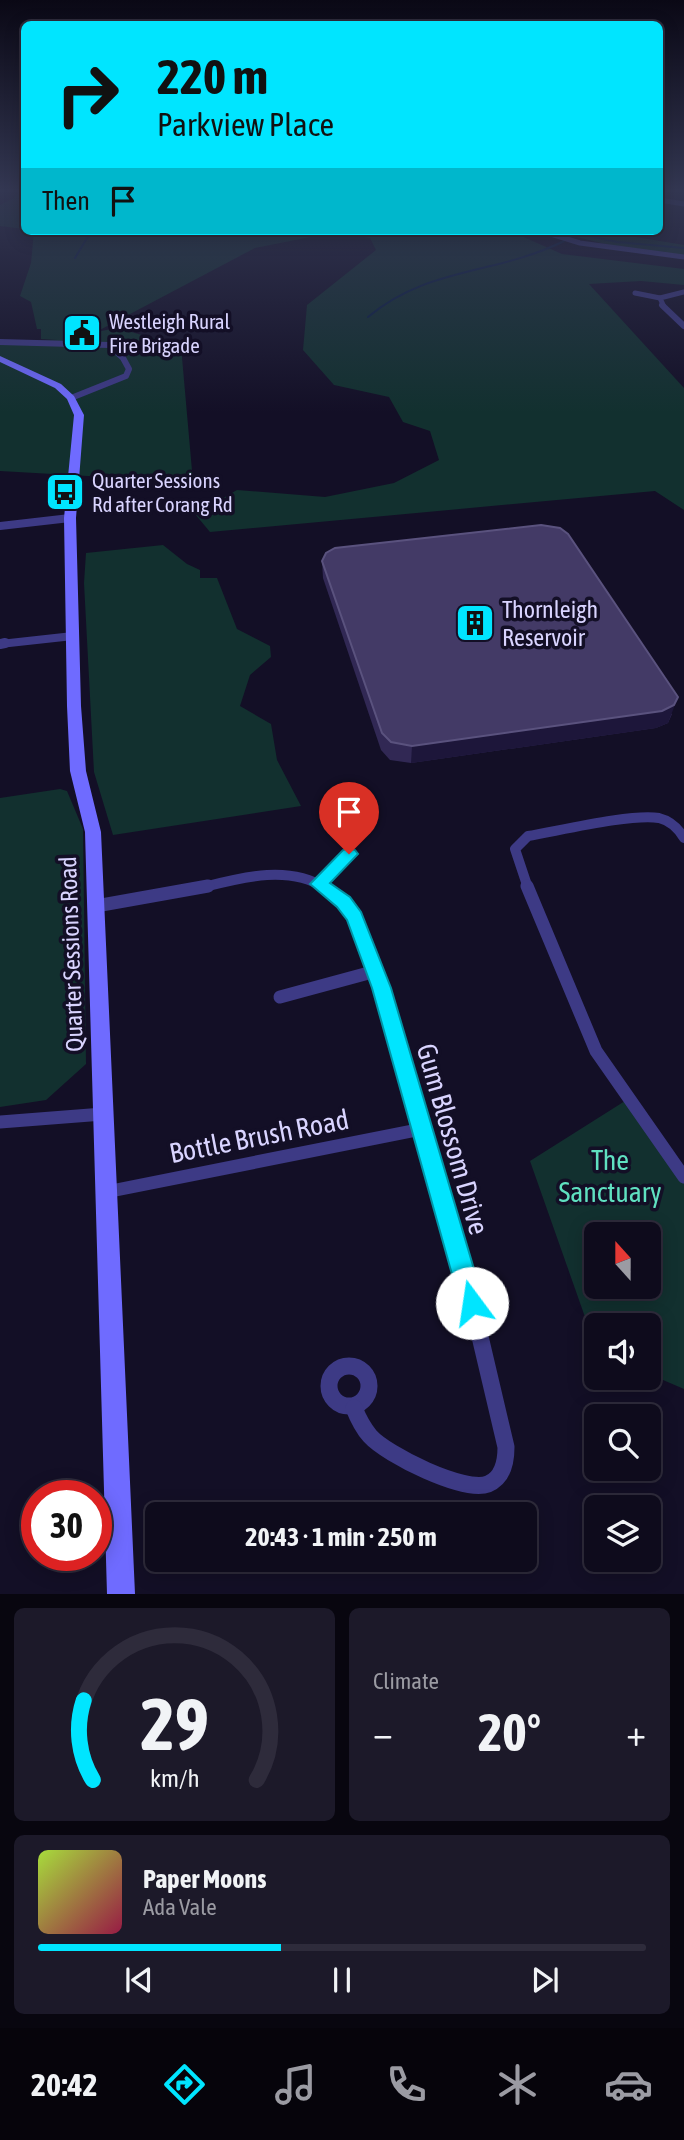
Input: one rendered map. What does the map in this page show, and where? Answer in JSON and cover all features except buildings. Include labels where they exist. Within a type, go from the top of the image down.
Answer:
[{"type":"main road","points":[[0,359],[53,382],[71,398]]},
{"type":"main road","name":"Quarter Sessions Road","points":[[71,398],[79,420],[70,518],[78,771],[93,832],[121,1594]]},
{"type":"street","points":[[635,293],[660,298],[684,292]]},
{"type":"street","points":[[660,298],[664,308],[684,326]]},
{"type":"street","points":[[0,342],[109,345],[123,358],[129,369],[126,376],[117,382],[71,398]]},
{"type":"street","points":[[0,526],[70,518]]},
{"type":"street","points":[[0,645],[73,636]]},
{"type":"street","points":[[684,838],[670,821],[644,817],[528,836],[514,849],[519,867],[596,1051],[684,1177]]},
{"type":"street","points":[[318,884],[349,854]]},
{"type":"street","name":"Gum Blossom Drive","points":[[96,906],[184,892],[229,880],[268,874],[295,876],[318,884],[344,902],[355,917],[376,971],[466,1277],[503,1432],[506,1460],[502,1471],[483,1486],[439,1475],[392,1452],[372,1438],[354,1408]]},
{"type":"street","points":[[280,998],[376,971]]},
{"type":"street","points":[[0,1122],[103,1114]]},
{"type":"street","name":"Bottle Brush Road","points":[[106,1192],[422,1129]]},
{"type":"green space","points":[[31,264],[224,264],[96,332],[117,328],[181,346],[193,482],[0,471],[0,341],[57,340],[41,339],[41,329],[37,329],[31,302],[20,296]]},
{"type":"green space","points":[[358,264],[646,264],[684,269],[684,285],[641,281],[589,284],[684,388],[684,510],[655,491],[210,532],[195,514],[237,490],[325,497],[394,483],[439,460],[430,431],[403,422],[389,397],[334,385],[303,350],[307,305]]},
{"type":"green space","points":[[163,545],[187,564],[200,570],[200,578],[217,578],[237,629],[270,646],[271,657],[250,675],[240,706],[271,724],[277,760],[301,806],[113,835],[94,772],[84,583],[86,553]]},
{"type":"green space","points":[[60,789],[67,791],[83,829],[86,1064],[46,1100],[0,1107],[0,798]]},
{"type":"green space","name":"The Sanctuary","points":[[625,1101],[684,1183],[684,1389],[661,1379],[661,1313],[584,1314],[530,1161]]},
{"type":"waterway","points":[[368,317],[391,300],[415,288],[497,264]]},
{"type":"place","name":"Westleigh Rural Fire Brigade","points":[[82,333]]},
{"type":"place","name":"Quarter Sessions Rd after Corang Rd","points":[[65,492]]},
{"type":"place","name":"Thornleigh Reservoir","points":[[475,623]]},
{"type":"route","points":[[349,854],[318,884],[344,902],[355,917],[382,988],[472,1303]]}]
